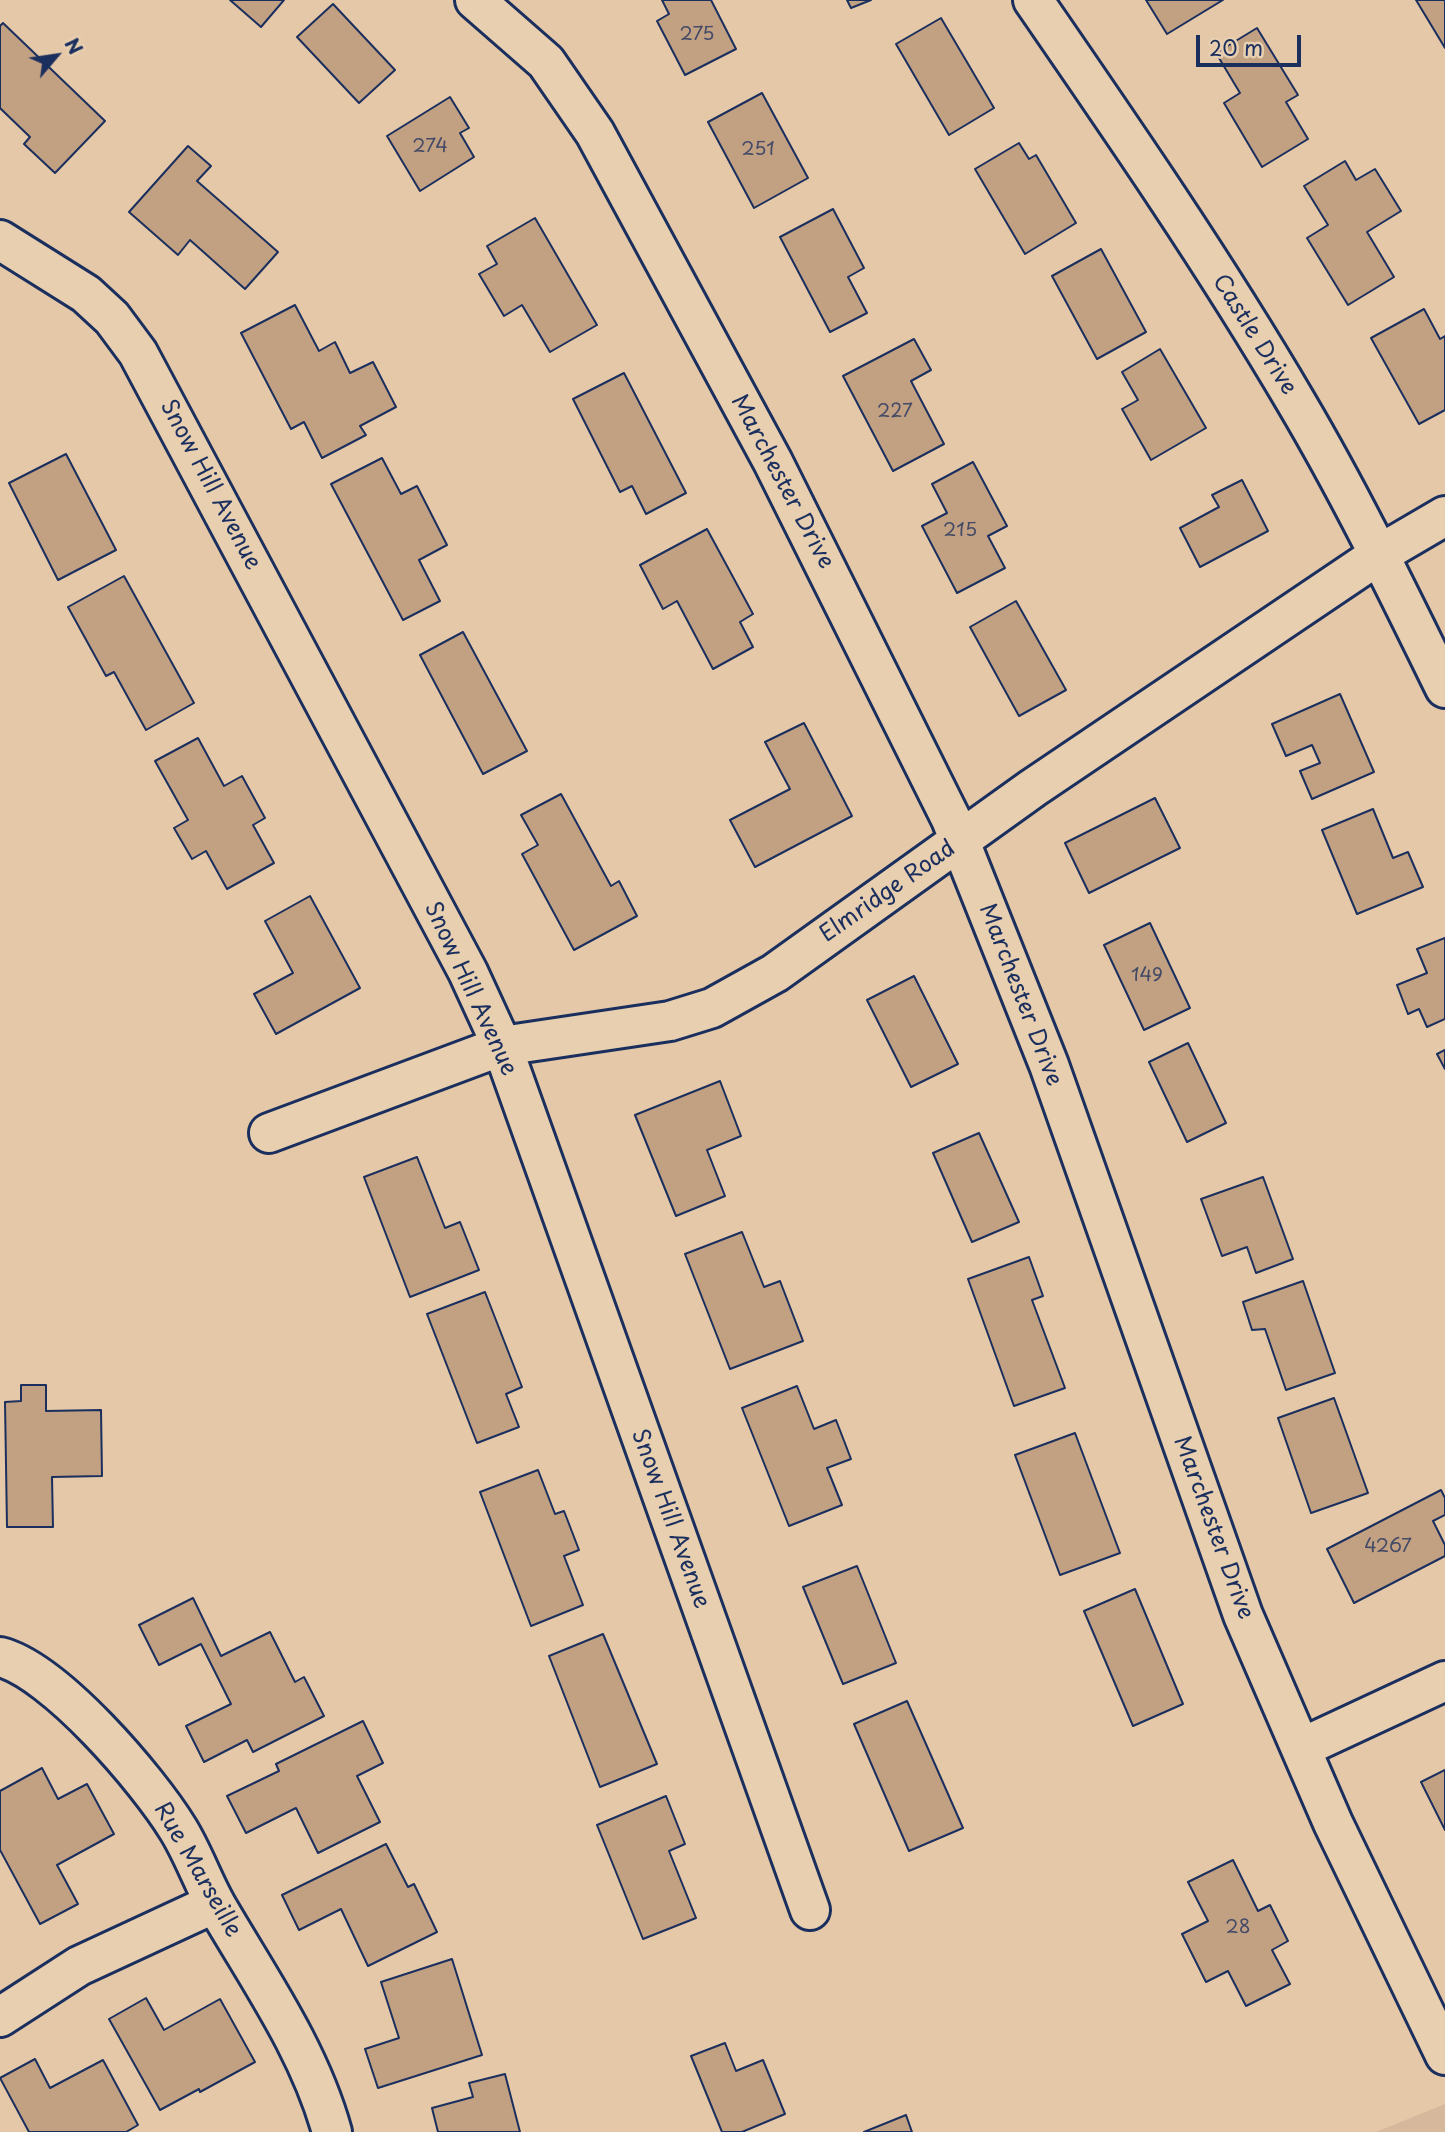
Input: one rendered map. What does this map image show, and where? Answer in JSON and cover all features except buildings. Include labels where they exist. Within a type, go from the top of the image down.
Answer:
[{"type":"street","name":"Marchester Drive","points":[[475,0],[546,62],[595,133],[780,474],[867,646],[995,924],[1049,1065],[1243,1615],[1333,1823],[1445,2055]]},
{"type":"street","name":"Castle Drive","points":[[1033,0],[1163,189],[1296,402],[1380,554],[1445,688]]},
{"type":"street","name":"Snow Hill Avenue","points":[[0,240],[86,293],[112,318],[138,353],[468,972],[502,1046],[810,1910]]},
{"type":"street","name":"Elmridge Road","points":[[270,1133],[502,1046],[670,1021],[712,1008],[775,973],[1033,788],[1380,554],[1445,516]]},
{"type":"street","name":"Rue Marseille","points":[[0,1657],[43,1678],[76,1707],[145,1785],[178,1829],[215,1903],[305,2059],[322,2096],[332,2132]]},
{"type":"street","points":[[1301,1748],[1445,1681]]},
{"type":"street","points":[[0,2017],[79,1966],[215,1903]]},
{"type":"shaded area","points":[[1445,2104],[1445,2132],[1376,2132]]}]
